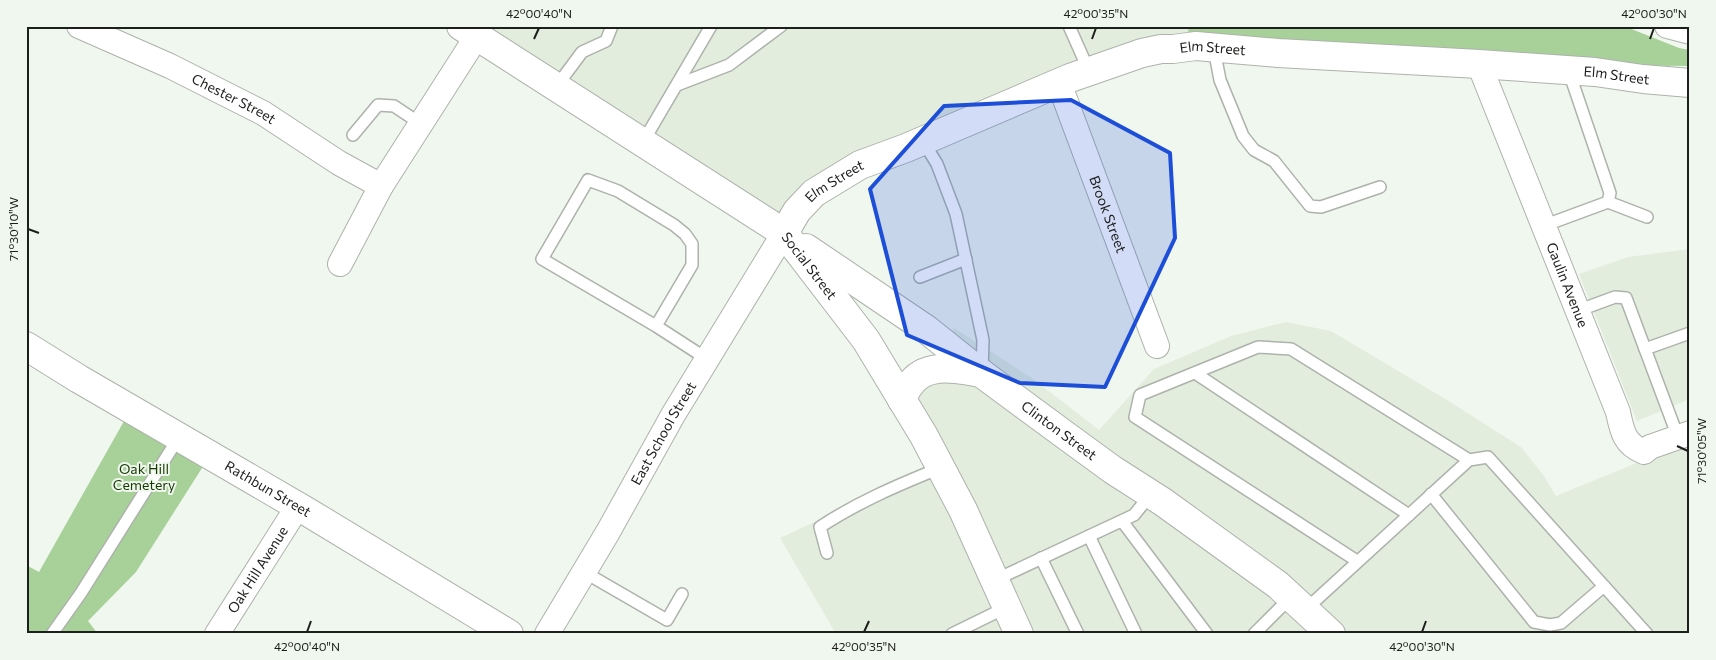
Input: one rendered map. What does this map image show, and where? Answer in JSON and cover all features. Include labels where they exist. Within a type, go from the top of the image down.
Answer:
[{"type":"main road","name":"Social Street","points":[[469,31],[784,233],[866,340],[924,436],[963,510],[1019,634]]},
{"type":"main road","name":"Elm Street","points":[[784,233],[797,211],[814,193],[860,165],[923,141],[1059,83],[1161,49],[1173,50],[1196,46],[1278,53],[1478,64],[1569,70],[1690,83]]},
{"type":"main road","name":"Clinton Street","points":[[784,233],[926,329],[1113,470],[1151,494],[1278,585],[1331,634]]},
{"type":"main road","name":"Rathbun Street","points":[[26,346],[298,506],[509,634]]},
{"type":"main road","points":[[902,400],[908,386],[918,375],[927,371],[936,368],[982,373]]},
{"type":"street","name":"Chester Street","points":[[79,26],[170,66],[263,113],[339,163],[381,186]]},
{"type":"street","points":[[1667,26],[1690,32]]},
{"type":"street","points":[[340,264],[381,186],[421,124],[469,31]]},
{"type":"street","name":"Gaulin Avenue","points":[[1478,64],[1618,412],[1622,432],[1631,446],[1644,452],[1650,447],[1684,435]]},
{"type":"street","name":"Brook Street","points":[[1059,83],[1157,346]]},
{"type":"street","name":"East School Street","points":[[547,634],[673,415],[784,233]]},
{"type":"street","name":"Oak Hill Avenue","points":[[217,634],[298,506]]},
{"type":"lane","points":[[556,87],[582,52],[606,41],[612,26]]},
{"type":"lane","points":[[643,142],[711,26]]},
{"type":"lane","points":[[677,84],[729,65],[781,26]]},
{"type":"lane","points":[[1069,26],[1089,72]]},
{"type":"lane","points":[[1213,48],[1220,80],[1243,136],[1254,150],[1274,161],[1310,206],[1321,207],[1380,187]]},
{"type":"lane","points":[[1569,70],[1610,193],[1608,202]]},
{"type":"lane","points":[[353,135],[378,105],[394,106],[421,124]]},
{"type":"lane","points":[[923,141],[937,164],[956,214],[983,340],[982,373]]},
{"type":"lane","points":[[656,326],[692,265],[692,244],[685,234],[674,225],[618,191],[588,180],[542,259],[656,326],[707,359]]},
{"type":"lane","points":[[1543,226],[1608,202],[1647,217]]},
{"type":"lane","points":[[920,277],[966,259]]},
{"type":"lane","points":[[1578,311],[1615,297],[1626,298],[1645,349],[1684,435]]},
{"type":"lane","points":[[1645,349],[1690,332]]},
{"type":"lane","points":[[1357,561],[1135,417],[1140,395],[1258,348],[1291,349],[1469,460]]},
{"type":"lane","points":[[1195,373],[1409,515]]},
{"type":"lane","points":[[52,634],[81,593],[179,437]]},
{"type":"lane","points":[[1254,634],[1357,561],[1469,460],[1488,457],[1647,634]]},
{"type":"lane","points":[[826,553],[820,527],[846,510],[891,488],[940,468]]},
{"type":"lane","points":[[995,580],[1134,515],[1151,494]]},
{"type":"lane","points":[[1431,494],[1534,622],[1550,626],[1561,623],[1604,586]]},
{"type":"lane","points":[[1122,521],[1207,634]]},
{"type":"lane","points":[[1089,536],[1136,634]]},
{"type":"lane","points":[[1042,558],[1078,634]]},
{"type":"lane","points":[[584,572],[667,620],[682,594]]},
{"type":"lane","points":[[952,634],[1007,607]]},
{"type":"highlighted area","points":[[1071,100],[1170,153],[1175,238],[1105,387],[1020,383],[907,335],[870,189],[944,106]]},
{"type":"shaded area","points":[[461,26],[1189,26],[1186,44],[858,169],[782,230]]},
{"type":"shaded area","points":[[1690,249],[1690,399],[1637,421],[1579,274],[1628,257]]},
{"type":"shaded area","points":[[1286,322],[1331,331],[1447,400],[1521,447],[1544,476],[1556,496],[1690,441],[1690,634],[836,634],[780,538],[935,466],[898,399],[915,382],[954,328],[1032,378],[1099,430],[1154,369],[1231,336]]},
{"type":"green space","points":[[1189,26],[1624,26],[1679,48],[1690,50],[1690,66],[1539,65],[1186,44]]},
{"type":"green space","name":"Oak Hill Cemetery","points":[[128,414],[209,457],[136,572],[88,621],[98,634],[26,634],[26,565],[39,572]]}]
